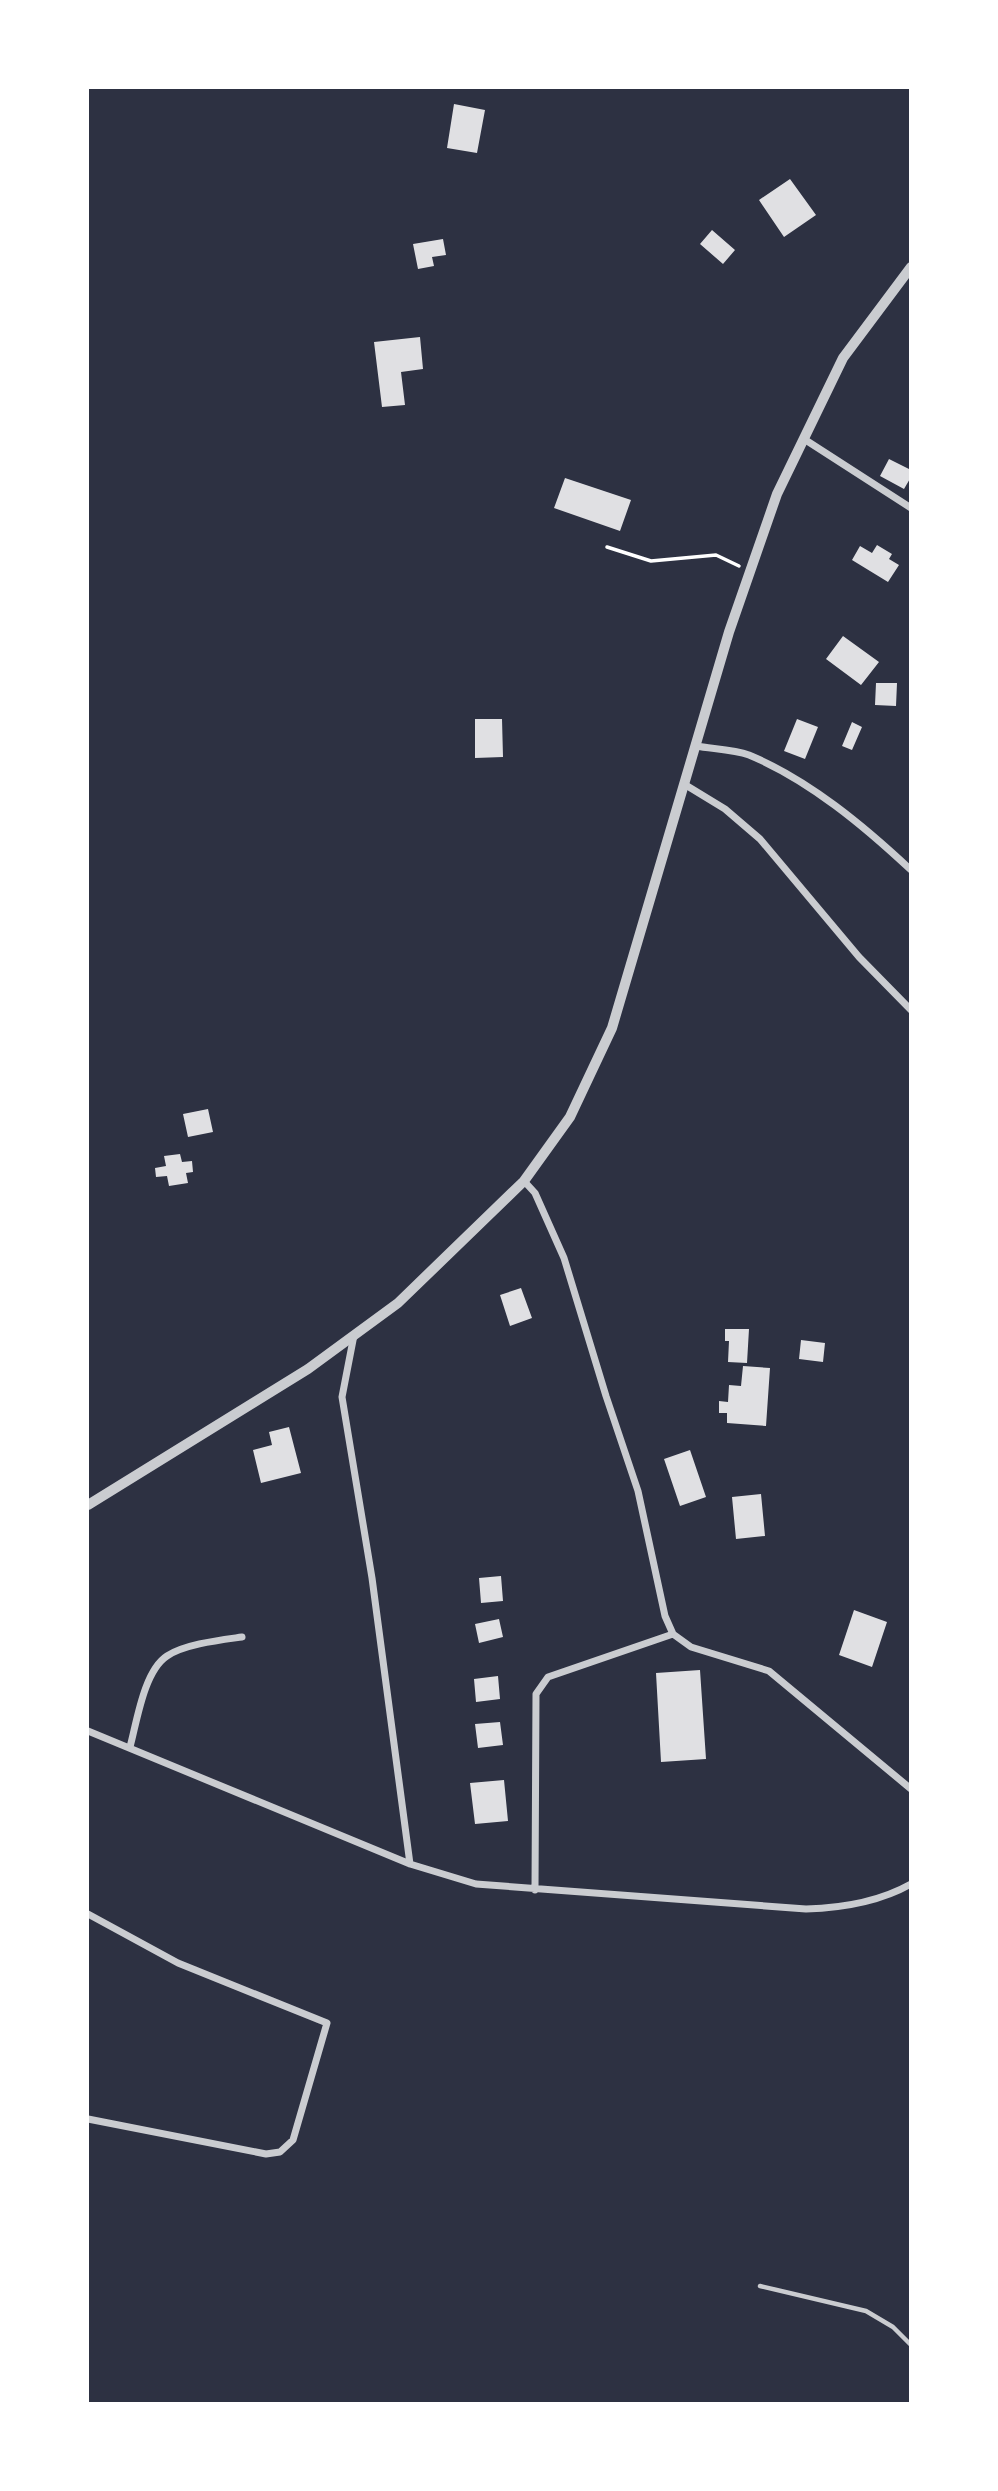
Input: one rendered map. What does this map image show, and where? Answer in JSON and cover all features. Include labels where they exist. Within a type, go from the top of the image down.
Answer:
[{"type":"street","points":[[88,1505],[308,1369],[398,1303],[524,1181],[570,1117],[612,1028],[730,632],[777,494],[843,358],[911,267]]},
{"type":"street","points":[[804,439],[911,509]]},
{"type":"street","points":[[696,746],[747,754],[808,787],[911,870]]},
{"type":"street","points":[[684,784],[725,809],[760,839],[868,967],[911,1010]]},
{"type":"street","points":[[524,1181],[535,1193],[564,1258],[638,1491],[665,1616],[673,1634],[691,1647],[769,1671],[911,1789]]},
{"type":"street","points":[[354,1335],[342,1397],[372,1578],[410,1864]]},
{"type":"street","points":[[535,1890],[536,1695],[548,1677],[565,1669],[673,1634]]},
{"type":"street","points":[[130,1747],[144,1696],[160,1662],[176,1652],[243,1637]]},
{"type":"street","points":[[88,1731],[410,1864],[476,1884],[806,1909],[864,1902],[911,1884]]},
{"type":"street","points":[[88,1914],[178,1963],[327,2023],[293,2140],[280,2152],[266,2154],[88,2119]]},
{"type":"lane","points":[[760,2286],[866,2311],[893,2327],[911,2344]]},
{"type":"path","points":[[607,547],[651,561],[716,555],[751,571]]},
{"type":"building","points":[[454,104],[485,110],[477,153],[447,148]]},
{"type":"building","points":[[790,179],[816,215],[784,237],[759,200]]},
{"type":"building","points":[[712,230],[735,250],[723,264],[700,244]]},
{"type":"building","points":[[443,239],[446,255],[432,257],[434,266],[418,269],[413,244]]},
{"type":"building","points":[[420,337],[423,369],[401,372],[405,405],[382,407],[374,342]]},
{"type":"building","points":[[889,459],[911,470],[911,477],[904,489],[880,476]]},
{"type":"building","points":[[565,478],[631,500],[620,531],[554,508]]},
{"type":"building","points":[[877,545],[892,554],[889,559],[899,565],[888,582],[852,560],[860,546],[872,553]]},
{"type":"building","points":[[843,636],[879,662],[861,685],[826,659]]},
{"type":"building","points":[[876,683],[897,683],[896,706],[875,705]]},
{"type":"building","points":[[475,719],[502,719],[503,757],[475,758]]},
{"type":"building","points":[[797,719],[818,727],[805,759],[784,751]]},
{"type":"building","points":[[852,722],[862,727],[852,750],[842,746]]},
{"type":"building","points":[[208,1109],[213,1132],[188,1137],[183,1114]]},
{"type":"building","points":[[180,1154],[182,1162],[192,1161],[193,1172],[186,1173],[188,1183],[169,1186],[167,1176],[156,1177],[155,1168],[166,1166],[164,1156]]},
{"type":"building","points":[[521,1288],[532,1318],[510,1326],[500,1295]]},
{"type":"building","points":[[725,1329],[749,1329],[747,1363],[728,1362],[729,1341],[725,1341]]},
{"type":"building","points":[[801,1340],[825,1343],[823,1362],[799,1359]]},
{"type":"building","points":[[743,1366],[770,1368],[766,1426],[727,1423],[727,1413],[719,1413],[719,1401],[728,1402],[729,1385],[741,1386]]},
{"type":"building","points":[[289,1427],[301,1473],[261,1483],[253,1450],[272,1445],[269,1432]]},
{"type":"building","points":[[690,1450],[706,1497],[680,1506],[664,1459]]},
{"type":"building","points":[[761,1494],[765,1536],[736,1539],[732,1497]]},
{"type":"building","points":[[501,1576],[503,1601],[481,1603],[479,1578]]},
{"type":"building","points":[[854,1610],[887,1622],[872,1667],[839,1655]]},
{"type":"building","points":[[499,1619],[503,1637],[479,1643],[475,1624]]},
{"type":"building","points":[[700,1670],[706,1759],[661,1762],[656,1673]]},
{"type":"building","points":[[498,1676],[500,1699],[476,1702],[474,1679]]},
{"type":"building","points":[[500,1722],[503,1745],[478,1748],[475,1724]]},
{"type":"building","points":[[504,1780],[508,1821],[475,1824],[470,1783]]}]
